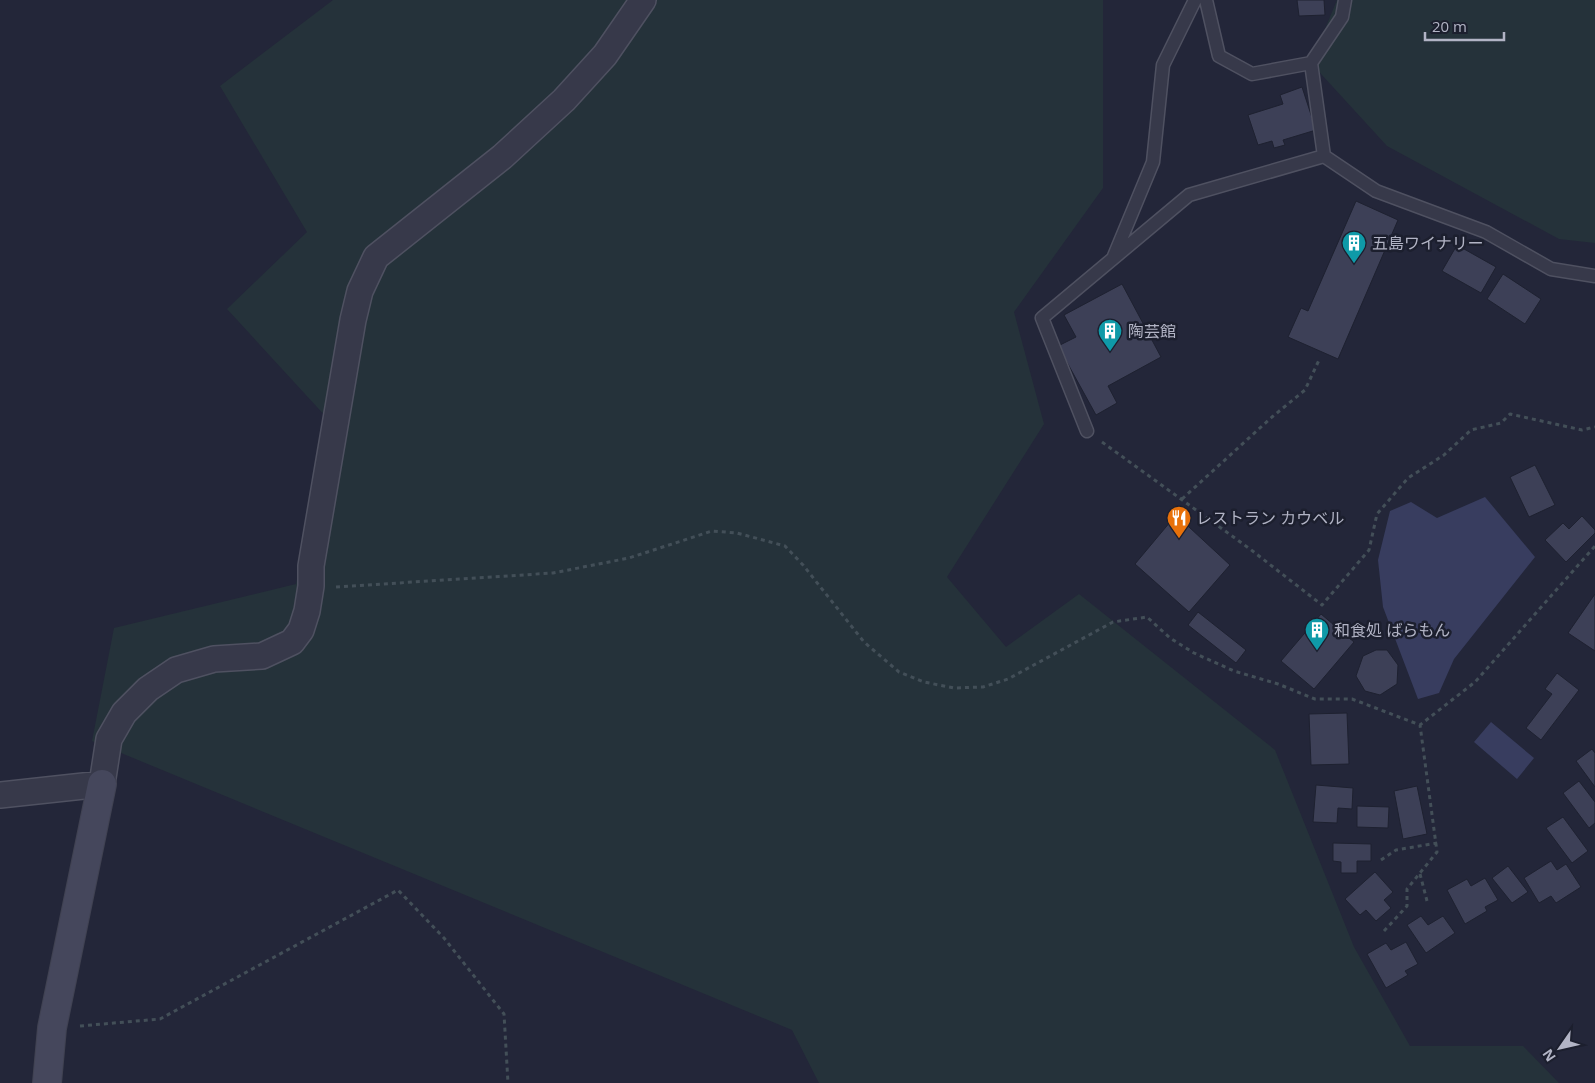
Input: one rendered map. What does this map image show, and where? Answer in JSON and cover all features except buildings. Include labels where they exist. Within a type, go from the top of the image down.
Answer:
[{"type":"street","points":[[47,1083],[52,1028],[102,784],[109,739],[124,713],[148,689],[176,670],[214,659],[262,656],[292,642],[301,630],[307,611],[311,586],[311,566],[353,320],[360,291],[376,257],[502,157],[564,100],[605,55],[643,0]]},
{"type":"street","points":[[0,795],[102,784]]},
{"type":"lane","points":[[1113,258],[1153,162],[1163,65],[1195,0]]},
{"type":"lane","points":[[1206,0],[1219,56],[1252,74],[1311,63]]},
{"type":"lane","points":[[1345,0],[1342,18],[1311,63],[1324,156],[1376,191],[1486,232],[1551,269],[1595,276]]},
{"type":"lane","points":[[1087,431],[1042,318],[1189,195],[1324,156]]},
{"type":"path","points":[[1182,499],[1272,417],[1305,390],[1320,358]]},
{"type":"path","points":[[1087,431],[1182,499],[1322,605],[1369,550],[1377,514],[1408,478],[1444,455],[1471,430],[1501,424],[1510,414],[1582,430],[1595,427]]},
{"type":"path","points":[[311,586],[337,587],[554,573],[629,558],[712,531],[737,532],[785,546],[803,565],[864,642],[899,672],[924,682],[954,688],[983,687],[1008,679],[1113,622],[1147,617],[1170,638],[1194,653],[1234,671],[1278,684],[1315,699],[1352,699],[1420,725]]},
{"type":"path","points":[[1420,725],[1475,682],[1595,546]]},
{"type":"path","points":[[1384,931],[1407,906],[1407,889],[1437,852],[1420,725]]},
{"type":"path","points":[[1381,860],[1396,850],[1437,843]]},
{"type":"path","points":[[1420,874],[1427,901]]},
{"type":"path","points":[[52,1028],[160,1019],[398,890],[444,938],[504,1014],[508,1083]]},
{"type":"shaded area","points":[[333,0],[1103,0],[1103,188],[1014,312],[1044,424],[947,577],[1006,647],[1079,594],[1275,750],[1354,947],[1410,1046],[1523,1046],[1559,1083],[819,1083],[792,1030],[92,741],[114,628],[296,584],[328,419],[227,309],[307,232],[220,86]]},
{"type":"shaded area","points":[[1337,0],[1595,0],[1595,243],[1559,239],[1387,146],[1311,63]]},
{"type":"water","points":[[1485,497],[1535,557],[1454,659],[1439,693],[1418,699],[1383,607],[1378,560],[1390,511],[1411,502],[1437,518]]},
{"type":"water","points":[[1491,722],[1534,758],[1517,779],[1474,742]]},
{"type":"place","name":"五島ワイナリー","points":[[1354,264]]},
{"type":"place","name":"陶芸館","points":[[1110,352]]},
{"type":"place","name":"レストラン カウベル","points":[[1179,539]]},
{"type":"place","name":"和食処 ばらもん","points":[[1317,651]]}]
